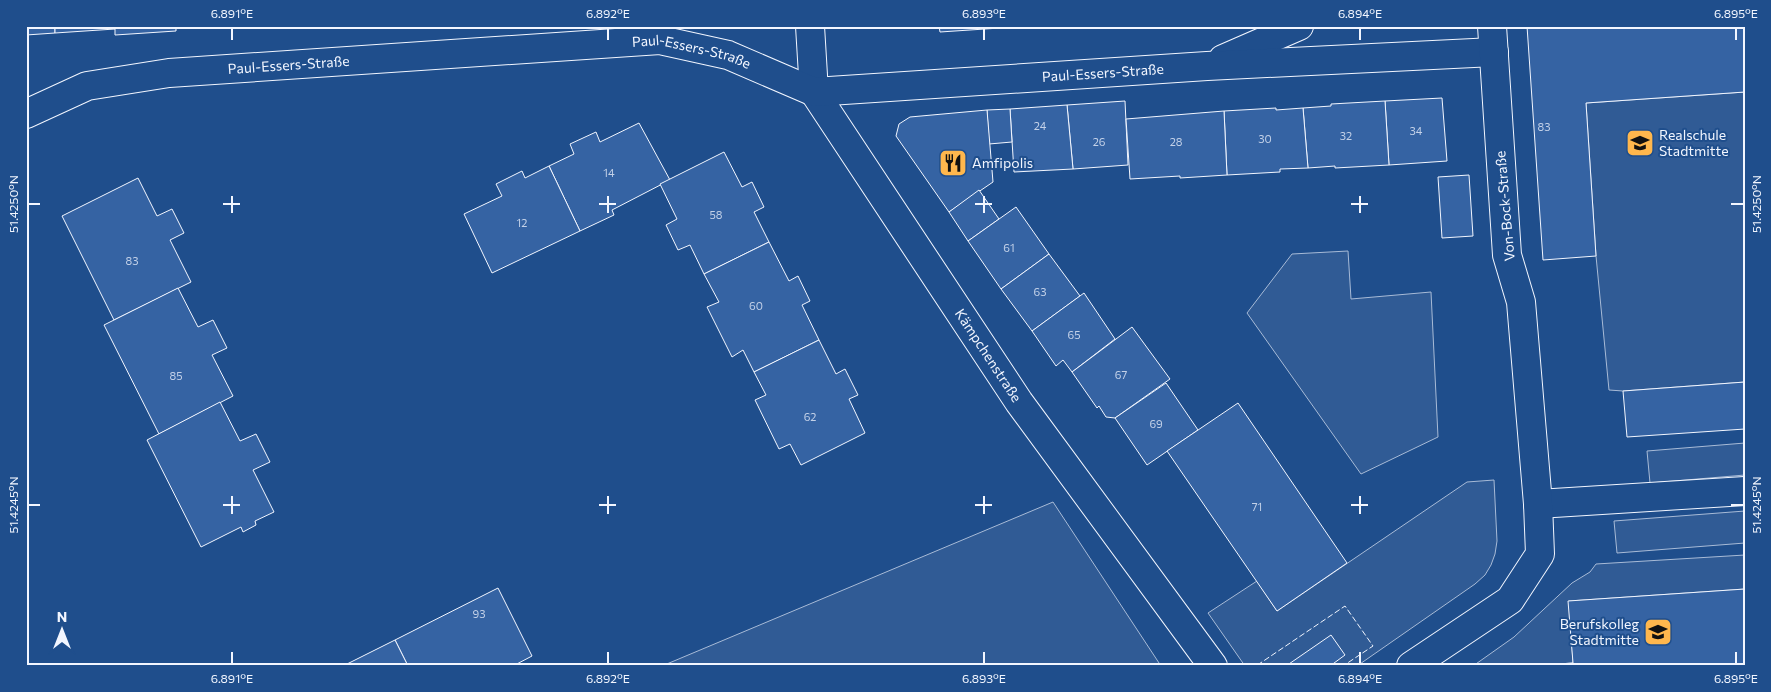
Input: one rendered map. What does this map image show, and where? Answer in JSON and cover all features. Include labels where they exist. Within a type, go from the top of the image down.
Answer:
[{"type":"street","points":[[810,26],[814,92]]},
{"type":"street","name":"Paul-Essers-Straße","points":[[1208,66],[1300,26]]},
{"type":"street","name":"Paul-Essers-Straße","points":[[26,114],[87,86],[169,73],[660,40],[728,54],[814,92],[1208,66],[1493,39]]},
{"type":"street","name":"Von-Bock-Straße","points":[[1411,666],[1510,600],[1540,554],[1538,504],[1521,302],[1507,256],[1493,39]]},
{"type":"street","name":"Kämpchenstraße","points":[[814,92],[1019,402],[1213,666]]},
{"type":"street","points":[[1538,504],[1745,491]]},
{"type":"shaded area","points":[[1745,92],[1745,382],[1623,391],[1609,390],[1596,256],[1586,103]]},
{"type":"shaded area","points":[[1348,251],[1351,299],[1431,292],[1438,437],[1361,474],[1247,313],[1292,254]]},
{"type":"shaded area","points":[[1745,443],[1745,475],[1650,483],[1647,451]]},
{"type":"shaded area","points":[[1494,480],[1497,541],[1495,554],[1485,575],[1475,584],[1357,666],[1245,666],[1208,613],[1257,581],[1277,611],[1467,482]]},
{"type":"shaded area","points":[[1053,502],[1161,666],[662,666]]},
{"type":"shaded area","points":[[1745,511],[1745,543],[1617,553],[1614,521]]},
{"type":"shaded area","points":[[1745,555],[1745,589],[1569,601],[1573,663],[1528,666],[1473,666],[1514,637],[1572,583],[1590,572],[1596,564]]},
{"type":"building","points":[[26,26],[55,26],[55,33],[26,35]]},
{"type":"building","points":[[55,26],[115,26],[115,29],[55,33]]},
{"type":"building","points":[[115,26],[176,26],[176,31],[115,35]]},
{"type":"building","points":[[939,26],[1030,26],[940,32]]},
{"type":"building","points":[[1527,26],[1745,26],[1745,92],[1586,103],[1596,256],[1543,260]]},
{"type":"building","points":[[1442,98],[1447,161],[1389,165],[1385,101]]},
{"type":"building","points":[[1125,101],[1128,165],[1073,169],[1067,105]]},
{"type":"building","points":[[1385,101],[1389,165],[1308,168],[1303,108],[1331,106],[1331,104]]},
{"type":"building","points":[[1067,105],[1073,169],[1014,172],[1010,109]]},
{"type":"building","points":[[1276,108],[1276,110],[1303,108],[1308,168],[1280,169],[1280,172],[1227,175],[1224,111]]},
{"type":"building","points":[[1010,109],[1012,142],[989,144],[987,110]]},
{"type":"building","name":"Amfipolis","points":[[987,110],[993,182],[949,212],[896,136],[899,124],[910,117]]},
{"type":"building","points":[[1224,111],[1227,175],[1130,179],[1126,119]]},
{"type":"building","points":[[639,123],[670,180],[612,210],[614,215],[580,231],[549,166],[574,154],[570,144],[596,132],[600,142]]},
{"type":"building","points":[[724,152],[742,187],[752,182],[764,207],[754,212],[769,242],[704,274],[690,245],[678,250],[666,225],[677,219],[660,184]]},
{"type":"building","points":[[549,166],[580,231],[492,273],[464,214],[502,196],[496,184],[522,171],[525,178]]},
{"type":"building","points":[[1469,175],[1473,236],[1442,238],[1438,177]]},
{"type":"building","points":[[138,178],[157,216],[172,209],[184,233],[170,240],[191,282],[114,320],[62,216]]},
{"type":"building","points":[[979,190],[999,219],[968,241],[949,212]]},
{"type":"building","points":[[1016,207],[1049,254],[1001,289],[968,241]]},
{"type":"building","points":[[769,242],[789,281],[798,276],[810,301],[802,305],[819,340],[754,372],[743,350],[732,357],[707,307],[719,302],[704,274]]},
{"type":"building","points":[[1049,254],[1080,296],[1032,331],[1001,289]]},
{"type":"building","points":[[178,288],[198,327],[213,320],[227,348],[212,355],[233,396],[159,434],[104,325]]},
{"type":"building","points":[[1084,293],[1115,339],[1072,372],[1063,360],[1056,366],[1032,331]]},
{"type":"building","points":[[1132,327],[1170,379],[1115,418],[1106,417],[1099,406],[1097,408],[1072,372]]},
{"type":"building","points":[[819,340],[836,374],[845,369],[858,395],[849,399],[865,433],[801,465],[790,444],[779,449],[755,400],[766,395],[754,372]]},
{"type":"building","points":[[1745,382],[1745,429],[1627,437],[1623,391]]},
{"type":"building","points":[[1166,383],[1198,430],[1147,465],[1115,418]]},
{"type":"building","points":[[220,402],[240,441],[256,434],[270,462],[253,470],[274,512],[255,521],[256,525],[243,532],[241,527],[201,547],[147,440]]},
{"type":"building","points":[[1238,403],[1347,563],[1277,611],[1167,451]]},
{"type":"building","points":[[498,588],[532,656],[513,666],[408,666],[395,640]]},
{"type":"building","name":"Berufskolleg Stadtmitte","points":[[1745,589],[1745,666],[1528,666],[1573,663],[1568,601]]},
{"type":"building","points":[[1331,635],[1345,655],[1330,666],[1286,666]]},
{"type":"building","points":[[395,640],[408,666],[343,666]]},
{"type":"fence","points":[[1260,666],[1259,664],[1345,606],[1373,646],[1343,666]]},
{"type":"place","name":"Realschule Stadtmitte","points":[[1640,143]]},
{"type":"place","name":"Amfipolis","points":[[953,163]]},
{"type":"place","name":"Berufskolleg Stadtmitte","points":[[1658,632]]}]
